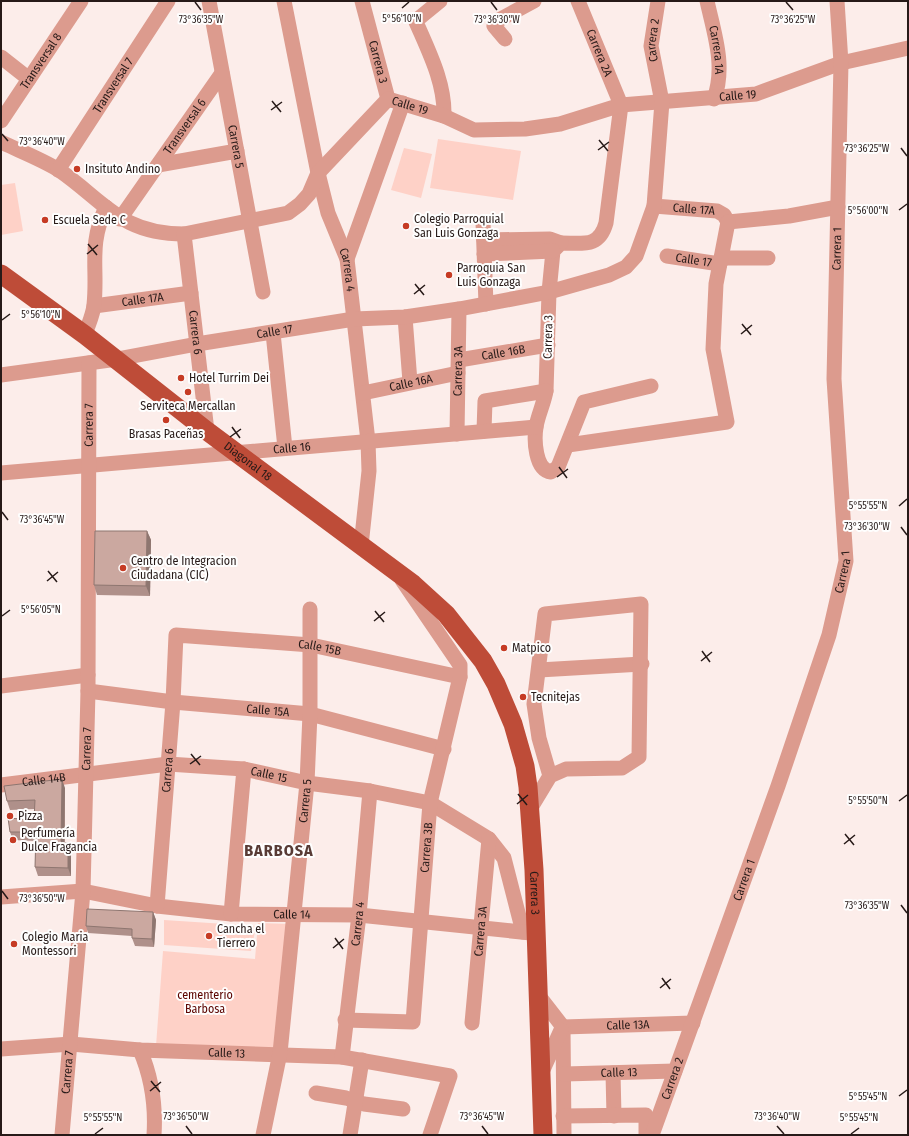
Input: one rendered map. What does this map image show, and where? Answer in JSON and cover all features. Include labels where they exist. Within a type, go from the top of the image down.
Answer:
[{"type":"main road","name":"Diagonal 18","points":[[1,274],[117,359],[207,431],[237,452],[360,546],[396,571],[430,598],[446,614],[483,661]]},
{"type":"main road","name":"Carrera 3","points":[[483,661],[496,684],[513,724],[525,766],[530,809],[530,933],[539,996],[543,1135]]},
{"type":"street","name":"Transversal 8","points":[[1,121],[81,1]]},
{"type":"street","name":"Transversal 7","points":[[58,170],[168,1]]},
{"type":"street","name":"Carrera 5","points":[[209,1],[263,292]]},
{"type":"street","name":"Carrera 4","points":[[284,1],[318,173],[328,213],[347,259],[368,441],[369,470],[360,546]]},
{"type":"street","name":"Carrera 3","points":[[362,1],[388,99]]},
{"type":"street","points":[[440,1],[416,20],[445,98],[444,116]]},
{"type":"street","points":[[505,40],[494,26],[497,21],[534,1]]},
{"type":"street","name":"Carrera 2A","points":[[578,1],[621,105]]},
{"type":"street","name":"Carrera 2","points":[[654,206],[662,102],[651,46],[658,1]]},
{"type":"street","name":"Carrera 1A","points":[[707,1],[720,64],[719,87],[714,99]]},
{"type":"street","name":"Carrera 1","points":[[693,1023],[778,786],[829,635],[846,561],[834,379],[841,63],[837,1]]},
{"type":"street","name":"Calle 19","points":[[1,142],[58,170],[120,219],[144,230],[166,234],[184,234],[288,214],[309,194],[318,173],[388,99],[444,116],[474,130],[525,129],[560,124],[621,105],[714,99],[756,94],[841,63],[908,48]]},
{"type":"street","points":[[1,57],[29,79]]},
{"type":"street","name":"Transversal 6","points":[[120,219],[222,73]]},
{"type":"street","points":[[347,259],[403,103]]},
{"type":"street","points":[[484,247],[556,247],[596,241],[604,232],[606,223],[621,105]]},
{"type":"street","points":[[158,164],[237,151]]},
{"type":"street","name":"Calle 17A","points":[[654,206],[718,211],[724,214],[728,222]]},
{"type":"street","name":"Calle 17","points":[[1,375],[117,359],[197,344],[354,319],[405,317],[459,309],[549,292],[609,275],[626,267],[636,256],[654,206]]},
{"type":"street","points":[[568,445],[727,422],[713,349],[716,284],[728,222],[789,216],[838,206]]},
{"type":"street","points":[[85,335],[94,306],[94,243],[98,225],[106,207]]},
{"type":"street","points":[[483,222],[486,304]]},
{"type":"street","name":"Carrera 6","points":[[184,234],[207,431]]},
{"type":"street","name":"Carrera 3","points":[[536,427],[546,391],[549,292],[556,247]]},
{"type":"street","name":"Calle 17","points":[[667,256],[721,261],[768,258]]},
{"type":"street","name":"Calle 17A","points":[[94,306],[191,293]]},
{"type":"street","name":"Carrera 3A","points":[[457,434],[459,309]]},
{"type":"street","points":[[405,317],[410,382]]},
{"type":"street","points":[[273,333],[285,448]]},
{"type":"street","name":"Calle 16B","points":[[459,367],[548,345]]},
{"type":"street","name":"Carrera 7","points":[[62,1135],[83,891],[88,691],[89,363]]},
{"type":"street","name":"Calle 16A","points":[[363,392],[410,382],[459,367]]},
{"type":"street","points":[[536,427],[537,459],[545,472],[551,472],[558,467],[584,402],[651,386]]},
{"type":"street","points":[[484,431],[485,401],[546,391]]},
{"type":"street","name":"Calle 16","points":[[1,473],[536,427]]},
{"type":"street","points":[[396,571],[460,665],[460,677]]},
{"type":"street","points":[[530,809],[550,776],[566,769],[622,768],[639,757],[642,664],[641,604],[545,614],[534,704],[539,738],[550,776]]},
{"type":"street","name":"Carrera 5","points":[[263,1135],[280,1053],[307,783],[310,714],[310,609]]},
{"type":"street","name":"Carrera 6","points":[[157,906],[173,702],[176,635]]},
{"type":"street","name":"Calle 15B","points":[[176,635],[311,645],[460,677]]},
{"type":"street","points":[[539,670],[642,664]]},
{"type":"street","points":[[1,686],[88,675]]},
{"type":"street","name":"Carrera 3B","points":[[345,1020],[413,1022],[430,803],[460,677]]},
{"type":"street","name":"Calle 15A","points":[[88,691],[173,702],[310,714],[444,749]]},
{"type":"street","name":"Calle 15","points":[[86,773],[168,764],[244,769],[307,783],[370,790],[430,803],[489,839]]},
{"type":"street","points":[[231,914],[244,769]]},
{"type":"street","name":"Calle 14B","points":[[1,785],[86,773]]},
{"type":"street","name":"Carrera 4","points":[[342,1057],[345,1020],[359,915],[370,790]]},
{"type":"street","points":[[489,839],[504,858],[530,933]]},
{"type":"street","name":"Carrera 3A","points":[[472,1023],[489,839]]},
{"type":"street","points":[[1,890],[1,898]]},
{"type":"street","name":"Calle 14","points":[[1,898],[83,891],[157,906],[231,914],[359,915],[530,933]]},
{"type":"street","points":[[539,996],[563,1027],[564,1135]]},
{"type":"street","name":"Carrera 2","points":[[652,1135],[693,1023]]},
{"type":"street","name":"Calle 13A","points":[[563,1027],[693,1023]]},
{"type":"street","points":[[541,1072],[563,1027]]},
{"type":"street","name":"Calle 13","points":[[1,1049],[71,1044],[140,1050],[280,1053],[342,1057],[450,1076],[430,1135]]},
{"type":"street","points":[[140,1050],[148,1070],[154,1095],[154,1135]]},
{"type":"street","points":[[350,1135],[362,1060]]},
{"type":"street","name":"Calle 13","points":[[564,1074],[675,1071]]},
{"type":"street","points":[[613,1072],[614,1116]]},
{"type":"street","points":[[316,1093],[346,1098],[364,1104],[403,1109]]},
{"type":"street","points":[[563,1116],[646,1115],[646,1135]]},
{"type":"green space","points":[[438,139],[521,151],[513,200],[430,188]]},
{"type":"green space","points":[[404,148],[432,154],[421,198],[391,190]]},
{"type":"green space","points":[[15,183],[23,231],[1,235],[1,185]]},
{"type":"green space","name":"Cancha el Tierrero","points":[[164,920],[256,926],[251,951],[164,945]]},
{"type":"green space","name":"cementerio Barbosa","points":[[258,923],[291,924],[277,1050],[156,1046],[163,951],[255,959]]},
{"type":"building","name":"Centro de Integracion Ciudadana (CIC)","points":[[95,531],[147,531],[146,586],[94,585]]},
{"type":"building","points":[[62,779],[61,843],[68,843],[68,868],[35,867],[36,832],[10,832],[8,818],[34,820],[35,800],[7,801],[4,786]]},
{"type":"building","points":[[87,909],[153,912],[152,939],[132,938],[132,929],[86,926]]},
{"type":"place","name":"Insituto Andino","points":[[77,169]]},
{"type":"place","name":"Escuela Sede C","points":[[45,220]]},
{"type":"place","name":"Colegio Parroquial San Luis Gonzaga","points":[[406,226]]},
{"type":"place","name":"Parroquia San Luis Gonzaga","points":[[449,275]]},
{"type":"place","name":"Hotel Turrim Dei","points":[[181,378]]},
{"type":"place","name":"Serviteca Mercallan","points":[[188,392]]},
{"type":"place","name":"Brasas Paceñas","points":[[166,420]]},
{"type":"place","name":"Centro de Integracion Ciudadana (CIC)","points":[[123,568]]},
{"type":"place","name":"Matpico","points":[[504,648]]},
{"type":"place","name":"Tecnitejas","points":[[523,697]]},
{"type":"place","name":"Pizza","points":[[10,816]]},
{"type":"place","name":"Perfumería Dulce Fragancia","points":[[13,840]]},
{"type":"place","name":"Cancha el Tierrero","points":[[209,936]]},
{"type":"place","name":"Colegio Maria Montessori","points":[[14,944]]},
{"type":"district","name":"BARBOSA","points":[[279,850]]}]
